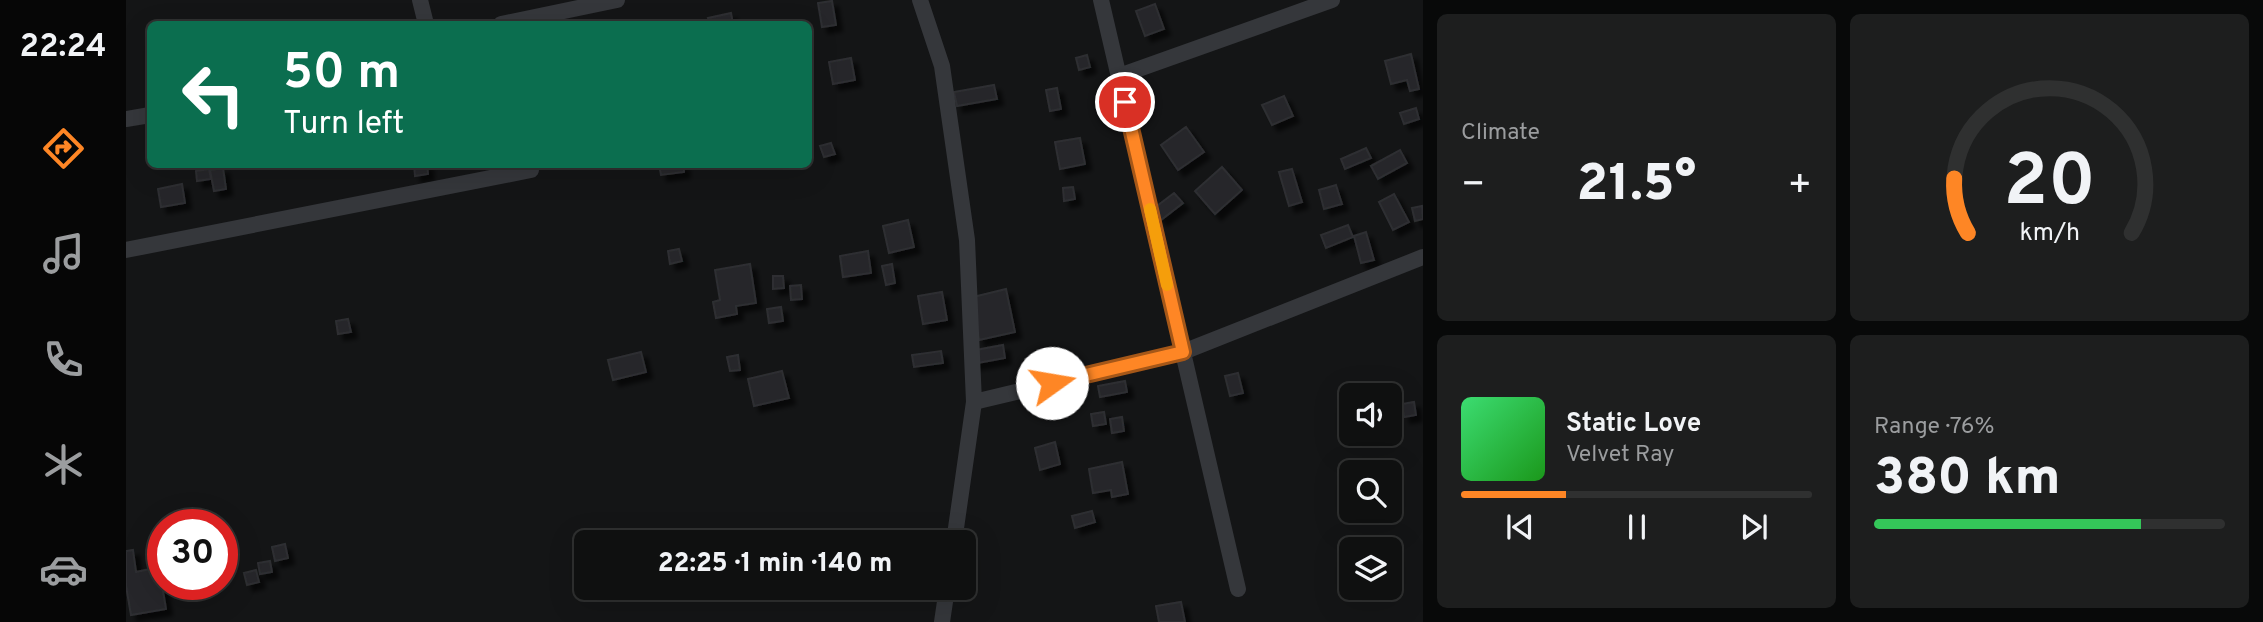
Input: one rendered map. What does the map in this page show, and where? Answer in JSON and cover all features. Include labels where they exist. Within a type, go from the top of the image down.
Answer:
[{"type":"street","points":[[420,0],[425,21]]},
{"type":"street","points":[[515,21],[617,0]]},
{"type":"street","points":[[920,0],[942,66],[967,240],[974,402],[956,530]]},
{"type":"street","points":[[1101,0],[1238,589]]},
{"type":"street","points":[[1119,76],[1332,0]]},
{"type":"street","points":[[126,119],[147,116]]},
{"type":"street","points":[[469,168],[473,181]]},
{"type":"street","points":[[126,250],[531,170]]},
{"type":"street","points":[[974,402],[1183,352],[1423,257]]},
{"type":"street","points":[[942,622],[945,600]]},
{"type":"building","points":[[832,1],[836,25],[822,27],[818,3]]},
{"type":"building","points":[[1155,4],[1164,29],[1145,36],[1136,11]]},
{"type":"building","points":[[731,13],[732,21],[709,21],[708,18]]},
{"type":"building","points":[[1411,54],[1419,89],[1410,91],[1407,80],[1391,84],[1385,61]]},
{"type":"building","points":[[1087,55],[1090,67],[1079,70],[1076,58]]},
{"type":"building","points":[[851,58],[855,80],[833,84],[829,62]]},
{"type":"building","points":[[994,85],[997,99],[957,106],[954,92]]},
{"type":"building","points":[[1057,88],[1061,109],[1050,111],[1046,90]]},
{"type":"building","points":[[1284,96],[1293,116],[1272,125],[1262,105]]},
{"type":"building","points":[[1416,108],[1419,119],[1404,124],[1400,113]]},
{"type":"building","points":[[1186,127],[1204,152],[1178,170],[1161,145]]},
{"type":"building","points":[[1080,138],[1085,164],[1060,169],[1055,142]]},
{"type":"building","points":[[831,143],[835,154],[824,157],[820,146]]},
{"type":"building","points":[[1366,148],[1371,158],[1345,169],[1341,159]]},
{"type":"building","points":[[1400,150],[1407,163],[1378,179],[1371,166]]},
{"type":"building","points":[[1222,167],[1242,190],[1215,214],[1195,191]]},
{"type":"building","points":[[223,168],[226,189],[214,191],[210,170]]},
{"type":"building","points":[[414,168],[427,168],[428,174],[415,176]]},
{"type":"building","points":[[660,168],[684,168],[684,172],[661,175]]},
{"type":"building","points":[[209,169],[211,179],[197,181],[196,171]]},
{"type":"building","points":[[1292,169],[1302,202],[1289,206],[1279,172]]},
{"type":"building","points":[[182,184],[185,203],[161,207],[158,189]]},
{"type":"building","points":[[1336,185],[1342,204],[1324,209],[1319,190]]},
{"type":"building","points":[[1073,187],[1075,199],[1064,201],[1063,188]]},
{"type":"building","points":[[1174,193],[1183,203],[1161,220],[1153,209]]},
{"type":"building","points":[[1394,194],[1409,222],[1393,230],[1379,202]]},
{"type":"building","points":[[1422,206],[1423,219],[1415,221],[1412,208]]},
{"type":"building","points":[[908,220],[914,247],[889,253],[883,226]]},
{"type":"building","points":[[1348,225],[1353,237],[1326,248],[1321,235]]},
{"type":"building","points":[[1366,232],[1374,260],[1361,263],[1354,236]]},
{"type":"building","points":[[679,249],[682,261],[670,264],[668,251]]},
{"type":"building","points":[[868,251],[871,273],[843,277],[840,256]]},
{"type":"building","points":[[750,264],[756,303],[736,306],[737,314],[716,318],[713,302],[720,300],[715,270]]},
{"type":"building","points":[[892,264],[895,283],[886,285],[882,266]]},
{"type":"building","points":[[773,276],[783,276],[784,288],[773,289]]},
{"type":"building","points":[[801,285],[802,299],[791,300],[790,286]]},
{"type":"building","points":[[1006,289],[1015,332],[979,340],[969,298]]},
{"type":"building","points":[[942,292],[947,320],[923,324],[918,296]]},
{"type":"building","points":[[781,307],[783,321],[769,323],[767,309]]},
{"type":"building","points":[[348,319],[351,332],[338,334],[336,321]]},
{"type":"building","points":[[1003,345],[1005,358],[972,364],[970,351]]},
{"type":"building","points":[[941,351],[943,363],[914,367],[912,355]]},
{"type":"building","points":[[641,352],[646,372],[613,380],[608,360]]},
{"type":"building","points":[[738,355],[740,370],[730,371],[727,357]]},
{"type":"building","points":[[1036,358],[1037,367],[1055,364],[1057,376],[1028,381],[1025,359]]},
{"type":"building","points":[[782,371],[789,398],[754,406],[748,379]]},
{"type":"building","points":[[1238,373],[1243,393],[1230,396],[1225,376]]},
{"type":"building","points":[[1125,381],[1127,392],[1100,397],[1098,386]]},
{"type":"building","points":[[1414,402],[1416,415],[1404,417],[1402,404]]},
{"type":"building","points":[[1104,412],[1106,424],[1093,426],[1091,414]]},
{"type":"building","points":[[1122,417],[1124,431],[1112,433],[1110,419]]},
{"type":"building","points":[[1055,442],[1060,464],[1040,470],[1035,448]]},
{"type":"building","points":[[1122,462],[1128,494],[1112,497],[1111,490],[1093,493],[1089,469]]},
{"type":"building","points":[[1092,511],[1095,522],[1075,528],[1072,516]]},
{"type":"building","points":[[285,544],[288,558],[275,561],[272,547]]},
{"type":"building","points":[[133,550],[136,572],[147,570],[147,600],[164,600],[166,609],[131,615],[126,586],[126,551]]},
{"type":"building","points":[[270,561],[272,572],[260,574],[258,563]]},
{"type":"building","points":[[256,570],[259,582],[247,585],[244,573]]},
{"type":"building","points":[[1181,602],[1185,622],[1159,622],[1156,606]]},
{"type":"slow traffic","points":[[1150,209],[1167,285]]},
{"type":"route","points":[[1052,383],[1183,352],[1125,102]]}]
